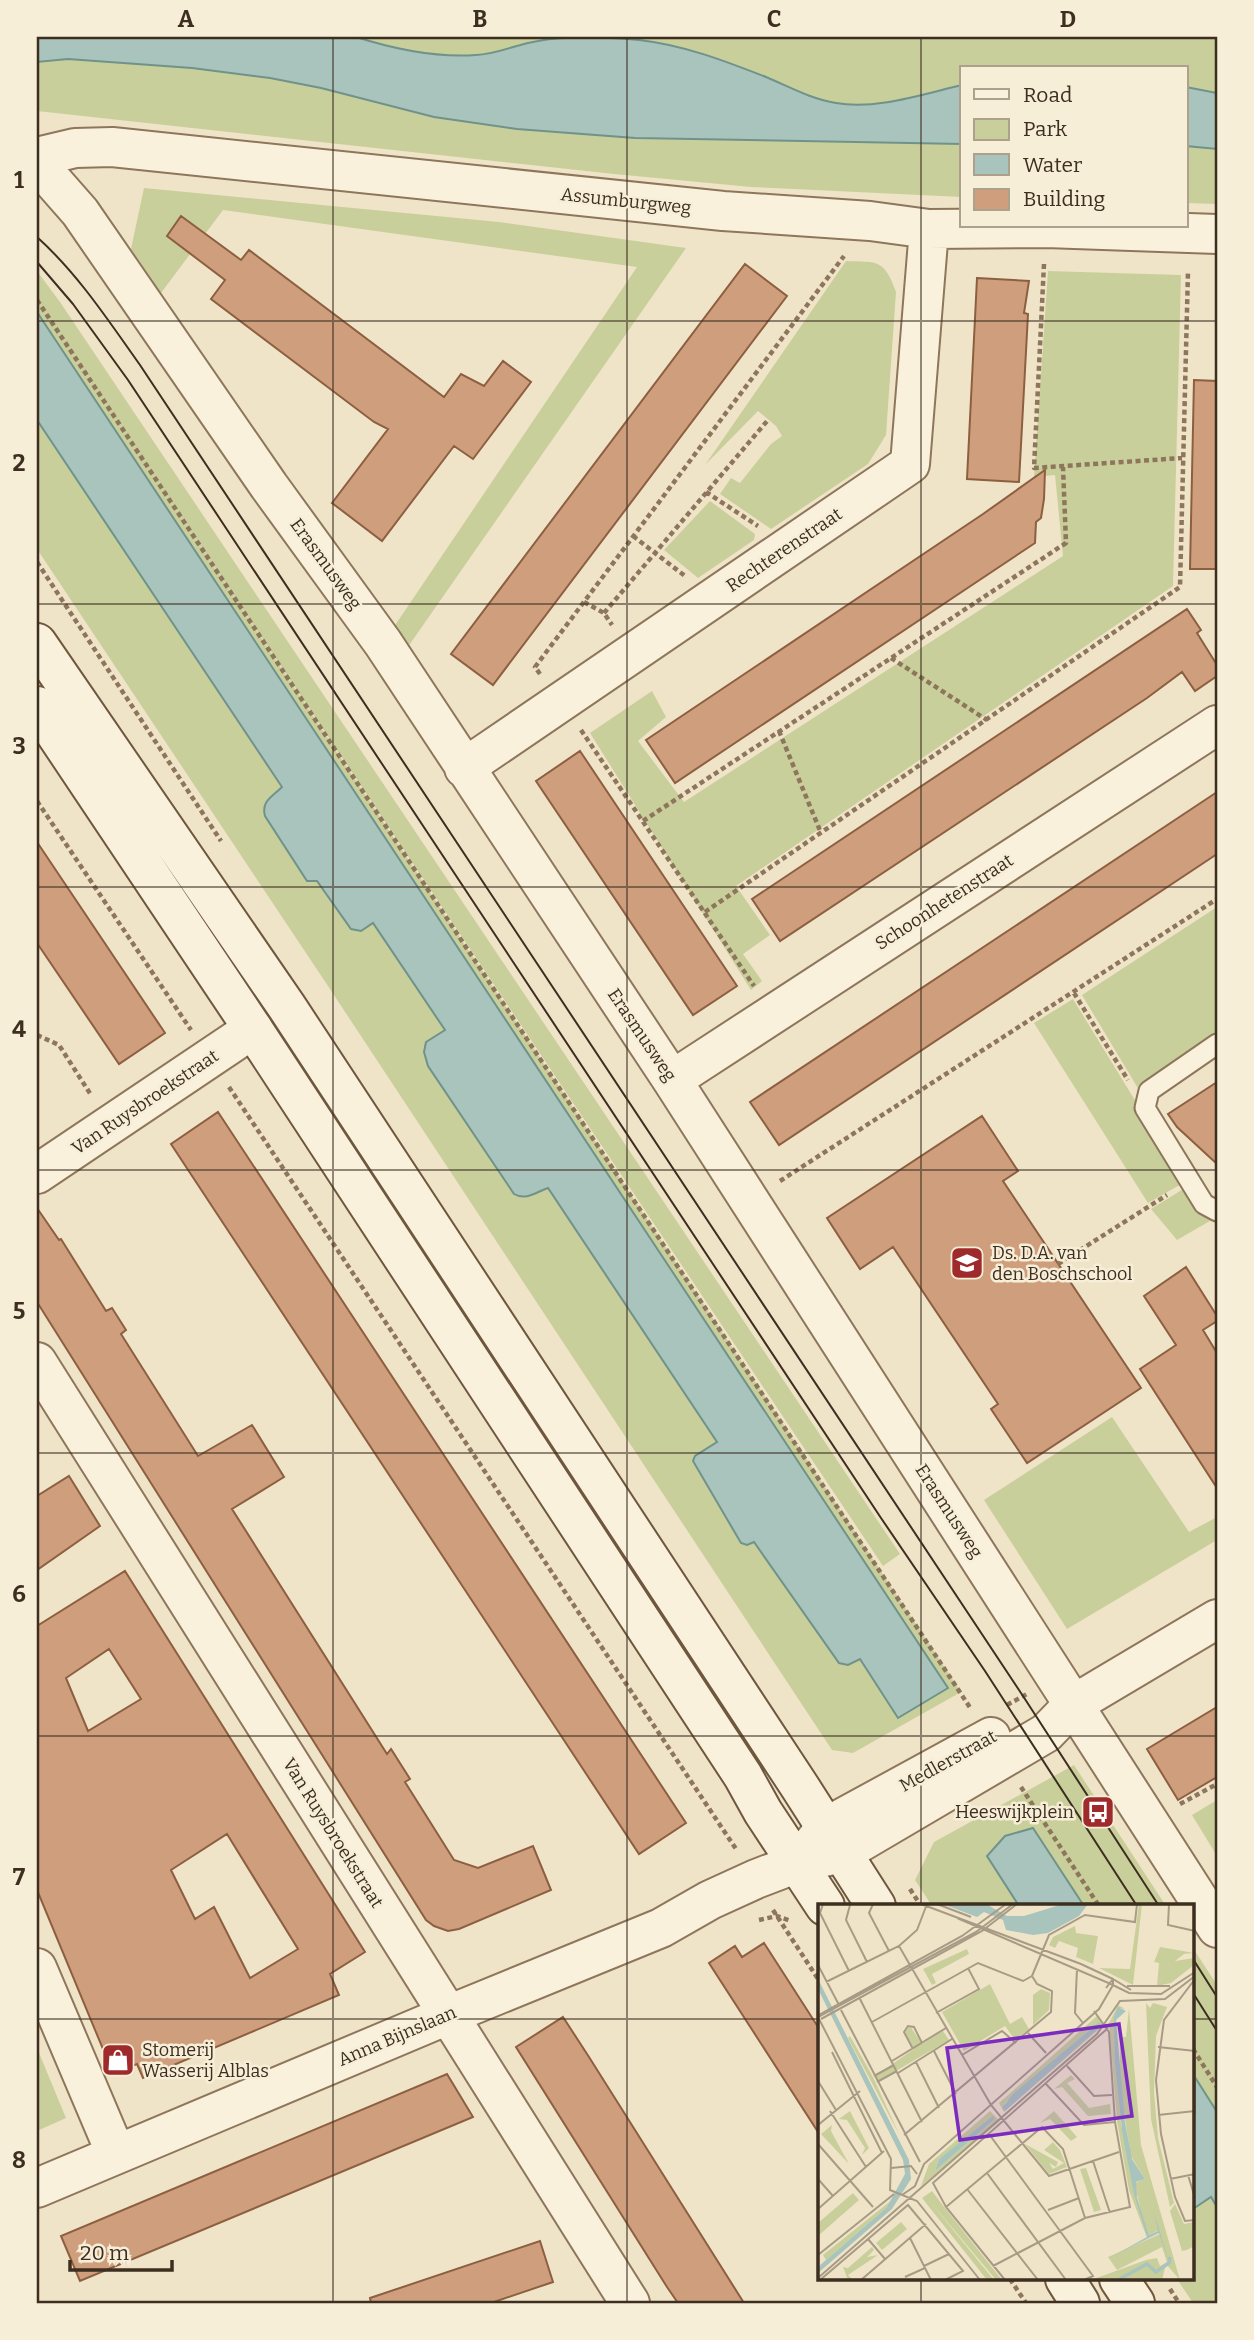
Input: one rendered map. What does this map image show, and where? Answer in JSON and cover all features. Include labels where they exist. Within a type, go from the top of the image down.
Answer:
[{"type":"street","name":"Assumburgweg","points":[[37,157],[75,148],[136,149],[723,211],[870,221],[929,229],[1046,228],[1217,234]]},
{"type":"street","name":"Erasmusweg","points":[[37,163],[91,228],[269,486],[383,643],[672,1080],[1217,1928]]},
{"type":"street","name":"Rechterenstraat","points":[[464,768],[555,692],[910,464],[929,229]]},
{"type":"street","points":[[37,643],[287,1007],[875,1904]]},
{"type":"street","points":[[37,706],[253,1030],[824,1904]]},
{"type":"street","name":"Schoonhetenstraat","points":[[672,1080],[1217,725]]},
{"type":"street","name":"Van Ruysbroekstraat","points":[[37,1174],[253,1030]]},
{"type":"street","name":"Van Ruysbroekstraat","points":[[37,1362],[50,1414],[448,2015],[626,2302]]},
{"type":"street","name":"Medlerstraat","points":[[798,1863],[996,1748],[1034,1714],[1074,1704],[1217,1619]]},
{"type":"street","name":"Anna Bijnslaan","points":[[37,2188],[661,1928],[710,1900],[798,1863]]},
{"type":"street","points":[[37,1968],[116,2154]]},
{"type":"street","points":[[1066,2280],[1080,2303]]},
{"type":"street","points":[[1120,2280],[1135,2303]]},
{"type":"lane","points":[[1217,1044],[1149,1091],[1144,1108],[1204,1204],[1217,1211]]},
{"type":"path","points":[[772,1013],[555,692],[535,667],[870,221]]},
{"type":"path","points":[[1046,228],[1034,468],[1182,458]]},
{"type":"path","points":[[705,912],[1180,587],[1188,271]]},
{"type":"path","points":[[37,300],[1098,1904]]},
{"type":"path","points":[[604,613],[768,420]]},
{"type":"path","points":[[643,821],[1066,543],[1063,467]]},
{"type":"path","points":[[706,492],[761,528]]},
{"type":"path","points":[[633,536],[687,577]]},
{"type":"path","points":[[584,602],[604,613],[616,630]]},
{"type":"path","points":[[891,658],[987,720]]},
{"type":"path","points":[[779,731],[821,833]]},
{"type":"path","points":[[37,802],[756,1879],[818,1979]]},
{"type":"path","points":[[749,1200],[1217,899]]},
{"type":"path","points":[[1074,993],[1144,1108]]},
{"type":"path","points":[[37,1034],[60,1045],[110,1125]]},
{"type":"path","points":[[1058,1264],[1189,1182]]},
{"type":"path","points":[[1174,1808],[1217,1784]]},
{"type":"path","points":[[1194,2051],[1217,2087]]},
{"type":"path","points":[[1011,2280],[1026,2303]]},
{"type":"green space","points":[[356,37],[581,37],[530,42],[484,54],[446,55],[415,52]]},
{"type":"green space","points":[[581,37],[1217,37],[1217,93],[1188,87],[1188,66],[960,66],[960,85],[883,103],[851,105],[816,98],[705,56],[648,42]]},
{"type":"green space","points":[[68,59],[192,68],[270,78],[434,117],[517,129],[635,138],[960,144],[960,197],[751,187],[37,111],[37,62]]},
{"type":"green space","points":[[1188,146],[1217,149],[1217,204],[1188,203]]},
{"type":"green space","points":[[144,188],[499,222],[686,248],[396,664],[383,643],[637,267],[223,210],[161,293],[131,249]]},
{"type":"green space","points":[[846,261],[878,264],[888,273],[896,292],[886,435],[868,464],[771,529],[720,494],[731,478],[740,483],[771,444],[782,436],[776,426],[758,411],[705,465]]},
{"type":"green space","points":[[37,271],[900,1554],[883,1566],[159,484],[961,1692],[853,1753],[832,1750],[37,549],[37,420],[282,788],[266,801],[351,929],[373,923],[445,1030],[426,1043],[424,1052],[428,1066],[514,1194],[528,1197],[548,1187],[717,1443],[695,1456],[839,1663],[860,1658],[898,1718],[948,1687],[37,312]]},
{"type":"green space","points":[[1048,271],[1181,275],[1173,586],[736,886],[770,935],[743,954],[762,981],[751,990],[590,733],[652,691],[666,717],[638,741],[684,802],[1063,556],[1055,475],[1034,477]]},
{"type":"green space","points":[[710,501],[755,534],[754,540],[698,578],[664,550]]},
{"type":"green space","points":[[1217,907],[1217,1036],[1139,1090],[1082,995]]},
{"type":"green space","points":[[1073,999],[1185,1182],[1148,1203],[1034,1023]]},
{"type":"green space","points":[[1188,1186],[1210,1221],[1177,1240],[1151,1209]]},
{"type":"green space","points":[[1112,1417],[1189,1532],[1217,1517],[1217,1540],[1067,1629],[984,1500]]},
{"type":"green space","points":[[1074,1765],[1165,1904],[1083,1904],[1033,1828],[987,1856],[1018,1904],[931,1904],[915,1880],[934,1842]]},
{"type":"green space","points":[[1217,1800],[1217,1856],[1192,1815]]},
{"type":"green space","points":[[1194,1950],[1217,1985],[1217,2112],[1194,2076]]},
{"type":"green space","points":[[37,2048],[66,2118],[37,2131]]},
{"type":"green space","points":[[1211,2197],[1217,2207],[1217,2303],[1193,2303],[1178,2280],[1194,2280],[1194,2208]]},
{"type":"water","points":[[37,37],[356,37],[415,52],[461,56],[563,38],[639,40],[704,54],[809,96],[836,103],[883,103],[960,85],[960,144],[635,138],[517,129],[434,117],[270,78],[192,68],[68,59],[37,62]]},
{"type":"water","points":[[1188,87],[1217,93],[1217,149],[1188,146]]},
{"type":"water","points":[[37,312],[948,1688],[898,1718],[860,1659],[848,1665],[839,1663],[754,1542],[747,1545],[741,1543],[693,1461],[695,1456],[717,1442],[548,1188],[527,1196],[514,1194],[428,1066],[424,1052],[426,1042],[445,1030],[373,923],[361,931],[351,929],[317,881],[307,881],[265,816],[266,803],[282,787],[37,420]]},
{"type":"water","points":[[1033,1828],[1083,1904],[1018,1904],[987,1856],[1005,1836]]},
{"type":"water","points":[[1194,2076],[1217,2112],[1217,2207],[1211,2197],[1194,2208]]},
{"type":"building","points":[[181,216],[241,260],[249,250],[444,397],[461,374],[484,386],[503,361],[531,382],[473,459],[454,446],[382,541],[332,503],[388,429],[374,422],[211,299],[225,280],[167,236]]},
{"type":"building","points":[[745,264],[787,296],[493,685],[451,654]]},
{"type":"building","points":[[977,278],[1029,281],[1024,313],[1028,314],[1019,482],[967,479]]},
{"type":"building","points":[[1194,380],[1217,381],[1217,569],[1190,569]]},
{"type":"building","points":[[1045,470],[1044,499],[1041,518],[1036,522],[1035,543],[675,783],[646,740]]},
{"type":"building","points":[[1187,609],[1201,630],[1197,633],[1217,665],[1217,676],[1195,691],[1182,672],[1147,698],[780,941],[752,899]]},
{"type":"building","points":[[580,751],[737,986],[693,1015],[536,781]]},
{"type":"building","points":[[1217,792],[1217,854],[779,1145],[750,1102]]},
{"type":"building","points":[[37,842],[165,1033],[119,1064],[37,943]]},
{"type":"building","points":[[1217,1082],[1217,1164],[1177,1127],[1168,1114]]},
{"type":"building","points":[[218,1112],[686,1823],[639,1854],[171,1144]]},
{"type":"building","points":[[982,1116],[1018,1171],[1003,1181],[1141,1388],[1027,1463],[991,1409],[998,1404],[893,1247],[860,1269],[827,1218]]},
{"type":"building","points":[[37,1208],[59,1240],[61,1239],[106,1311],[112,1308],[126,1330],[121,1334],[198,1456],[252,1425],[284,1477],[232,1509],[387,1754],[391,1749],[410,1779],[405,1782],[454,1860],[478,1868],[533,1846],[551,1890],[459,1929],[448,1931],[426,1920],[37,1302]]},
{"type":"building","points":[[1186,1267],[1217,1316],[1217,1321],[1203,1330],[1217,1353],[1217,1488],[1140,1369],[1176,1345],[1144,1296]]},
{"type":"building","points":[[69,1476],[100,1526],[37,1570],[37,1496]]},
{"type":"building","points":[[125,1571],[365,1952],[330,1974],[339,1995],[143,2078],[137,2064],[122,2070],[110,2066],[37,1890],[37,1626]],"holes":[[[109,1649],[141,1699],[88,1731],[66,1678]],[[227,1834],[298,1949],[250,1978],[214,1907],[195,1919],[171,1870]]]},
{"type":"building","points":[[1217,1707],[1217,1777],[1178,1800],[1147,1749]]},
{"type":"building","points":[[764,1943],[818,2027],[818,2132],[709,1963],[735,1946],[742,1957]]},
{"type":"building","points":[[563,2017],[744,2303],[678,2303],[667,2287],[516,2047]]},
{"type":"building","points":[[447,2074],[473,2117],[80,2281],[61,2236]]},
{"type":"building","points":[[540,2241],[553,2282],[491,2303],[371,2303],[370,2298]]},
{"type":"tram line","points":[[37,237],[79,282],[140,365],[1023,1696],[1158,1904]]},
{"type":"tram line","points":[[37,262],[73,304],[128,380],[985,1671],[1136,1904]]},
{"type":"tram line","points":[[1194,1961],[1217,1997]]},
{"type":"tram line","points":[[1194,1995],[1217,2031]]},
{"type":"place","name":"Ds. D.A. van den Boschschool","points":[[967,1263]]},
{"type":"place","name":"Heeswijkplein","points":[[1098,1812]]},
{"type":"place","name":"Stomerij Wasserij Alblas","points":[[118,2060]]}]
